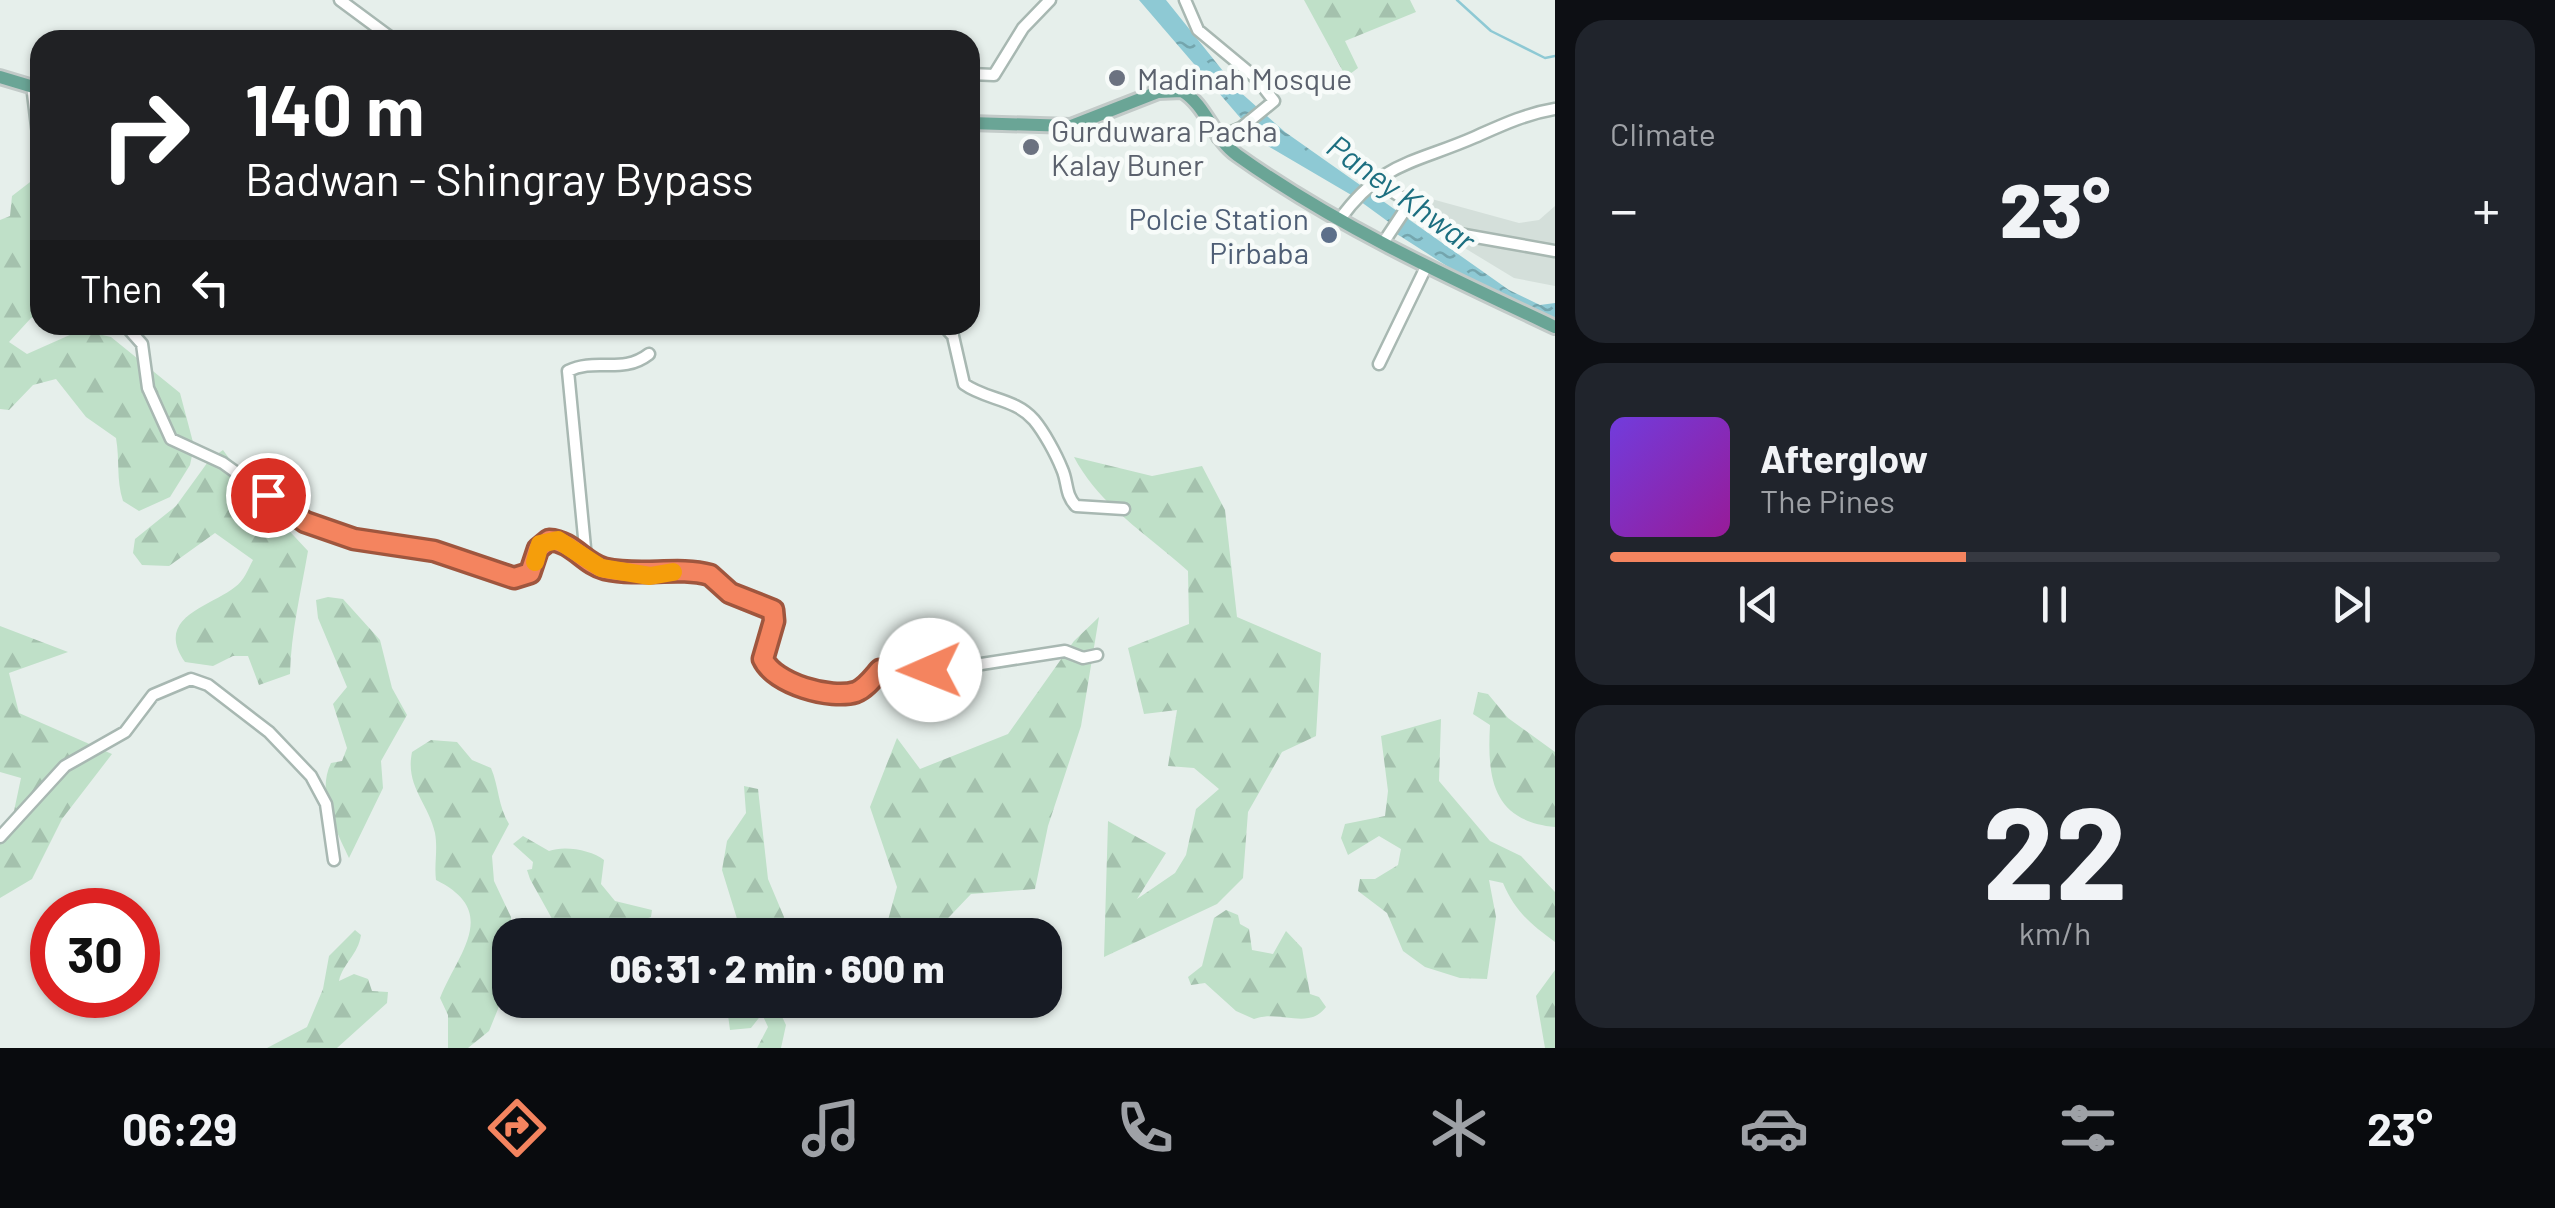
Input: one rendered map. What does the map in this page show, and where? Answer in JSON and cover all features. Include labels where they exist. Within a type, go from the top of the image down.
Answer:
[{"type":"main road","points":[[0,77],[30,85]]},
{"type":"main road","points":[[980,122],[1071,126],[1176,89],[1190,95],[1218,138],[1236,154],[1426,267],[1555,327]]},
{"type":"street","points":[[340,0],[380,30]]},
{"type":"street","points":[[980,74],[994,75],[1023,28],[1050,0]]},
{"type":"street","points":[[1186,0],[1198,30],[1257,79],[1274,101],[1241,128],[1218,138]]},
{"type":"street","points":[[1340,219],[1373,184],[1427,152],[1530,114],[1555,109]]},
{"type":"street","points":[[1373,184],[1476,240],[1555,252]]},
{"type":"street","points":[[1383,243],[1408,204]]},
{"type":"street","points":[[1379,364],[1426,267]]},
{"type":"street","points":[[133,335],[142,344],[148,388],[171,439],[223,463],[305,522],[354,539],[468,560],[514,578],[530,573],[538,549],[549,540],[568,545],[601,568],[634,574],[710,575],[730,593],[773,610],[774,621],[763,659],[774,676],[841,694],[862,690],[880,670],[910,675],[960,660],[975,665],[1064,651],[1083,658],[1097,655]]},
{"type":"street","points":[[951,335],[964,384],[976,392],[1012,402],[1034,420],[1063,470],[1069,499],[1076,506],[1124,509]]},
{"type":"street","points":[[586,558],[568,371],[583,365],[624,368],[649,354]]},
{"type":"street","points":[[0,838],[66,766],[125,732],[154,695],[191,679],[208,685],[298,757],[322,792],[334,860]]},
{"type":"shaded area","points":[[1417,195],[1519,223],[1539,220],[1555,206],[1555,286],[1514,278],[1407,213]]},
{"type":"green space","points":[[1304,0],[1410,0],[1416,12],[1345,41],[1358,68],[1346,77]]},
{"type":"green space","points":[[30,182],[30,319],[9,342],[27,354],[70,335],[111,337],[180,393],[194,446],[190,465],[170,497],[139,511],[123,501],[116,438],[86,417],[56,379],[33,385],[9,410],[0,409],[0,220],[10,216],[12,196]]},
{"type":"green space","points":[[223,450],[254,493],[308,551],[290,674],[259,685],[248,656],[233,656],[213,666],[185,662],[177,647],[176,634],[189,615],[238,584],[253,560],[215,533],[169,566],[142,565],[133,553],[135,539],[176,506],[210,459]]},
{"type":"green space","points":[[1074,457],[1152,476],[1202,466],[1225,510],[1237,617],[1321,653],[1316,736],[1282,752],[1248,812],[1243,878],[1217,904],[1104,957],[1108,821],[1166,853],[1137,899],[1175,873],[1186,855],[1196,809],[1219,789],[1194,768],[1168,766],[1177,710],[1144,714],[1128,648],[1189,624],[1188,571],[1111,505]]},
{"type":"green space","points":[[343,599],[380,640],[392,688],[407,715],[381,761],[383,788],[349,858],[330,811],[326,787],[331,763],[342,761],[347,748],[333,704],[347,687],[318,618],[316,600]]},
{"type":"green space","points":[[1099,617],[1081,726],[1048,826],[1035,889],[971,894],[948,918],[889,918],[897,887],[870,807],[897,738],[920,769],[1008,734],[1074,641]]},
{"type":"green space","points":[[0,626],[68,652],[9,673],[19,713],[112,754],[62,819],[32,879],[0,898],[0,831],[10,830],[21,778],[0,772]]},
{"type":"green space","points":[[1478,692],[1488,694],[1508,718],[1555,752],[1555,827],[1518,816],[1498,793],[1490,762],[1490,725],[1473,714]]},
{"type":"green space","points":[[1441,719],[1439,781],[1490,841],[1521,856],[1555,892],[1555,942],[1524,916],[1503,883],[1489,880],[1496,917],[1487,979],[1460,978],[1425,967],[1403,951],[1387,913],[1358,891],[1360,879],[1375,879],[1398,865],[1401,849],[1379,836],[1348,855],[1341,838],[1345,824],[1385,816],[1388,791],[1381,736]]},
{"type":"green space","points":[[431,740],[457,742],[472,760],[491,768],[509,824],[492,856],[494,881],[511,917],[492,918],[494,1018],[489,1031],[468,1048],[448,1048],[448,1015],[440,998],[464,949],[471,920],[467,906],[456,892],[436,880],[435,833],[414,784],[412,752]]},
{"type":"green space","points":[[744,786],[758,789],[768,879],[784,918],[737,918],[722,870],[727,841],[746,813]]},
{"type":"green space","points":[[523,836],[549,851],[578,850],[604,860],[601,884],[615,901],[652,910],[651,917],[552,918],[527,870],[532,869],[533,862],[513,844]]},
{"type":"green space","points":[[1226,910],[1238,915],[1240,924],[1249,929],[1252,950],[1273,954],[1286,931],[1302,948],[1310,994],[1319,997],[1326,1007],[1319,1014],[1302,1019],[1254,1019],[1236,1011],[1205,983],[1191,985],[1188,977],[1202,966],[1214,918]]},
{"type":"green space","points":[[355,930],[361,935],[359,942],[339,981],[354,974],[368,979],[372,991],[388,992],[387,1003],[337,1048],[267,1048],[307,1027],[323,989],[329,956]]},
{"type":"green space","points":[[1555,970],[1555,1048],[1545,1048],[1536,996]]},
{"type":"green space","points":[[728,1018],[759,1018],[751,1028],[730,1030]]},
{"type":"green space","points":[[764,1018],[783,1018],[786,1025],[781,1048],[757,1048],[768,1027]]},
{"type":"water","points":[[1139,0],[1166,0],[1239,91],[1285,132],[1509,290],[1540,305],[1555,303],[1555,322],[1497,298],[1389,229],[1390,223],[1353,196],[1261,142]]},
{"type":"waterway","points":[[1457,0],[1491,31],[1545,58],[1555,56]]},
{"type":"slow traffic","points":[[535,562],[540,544],[558,540],[601,568],[650,576],[673,572]]},
{"type":"place","name":"Madinah Mosque","points":[[1117,78]]},
{"type":"place","name":"Gurduwara Pacha Kalay Buner","points":[[1031,147]]},
{"type":"place","name":"Polcie Station Pirbaba","points":[[1329,235]]},
{"type":"route","points":[[268,495],[305,522],[354,539],[434,551],[514,578],[530,573],[540,544],[549,540],[568,545],[601,568],[650,576],[672,572],[710,575],[730,593],[773,610],[774,621],[763,646],[763,659],[767,669],[784,682],[841,694],[862,690],[880,670],[910,675],[930,670]]},
{"type":"water label","name":"Paney Khwar","points":[[1402,192]]}]
